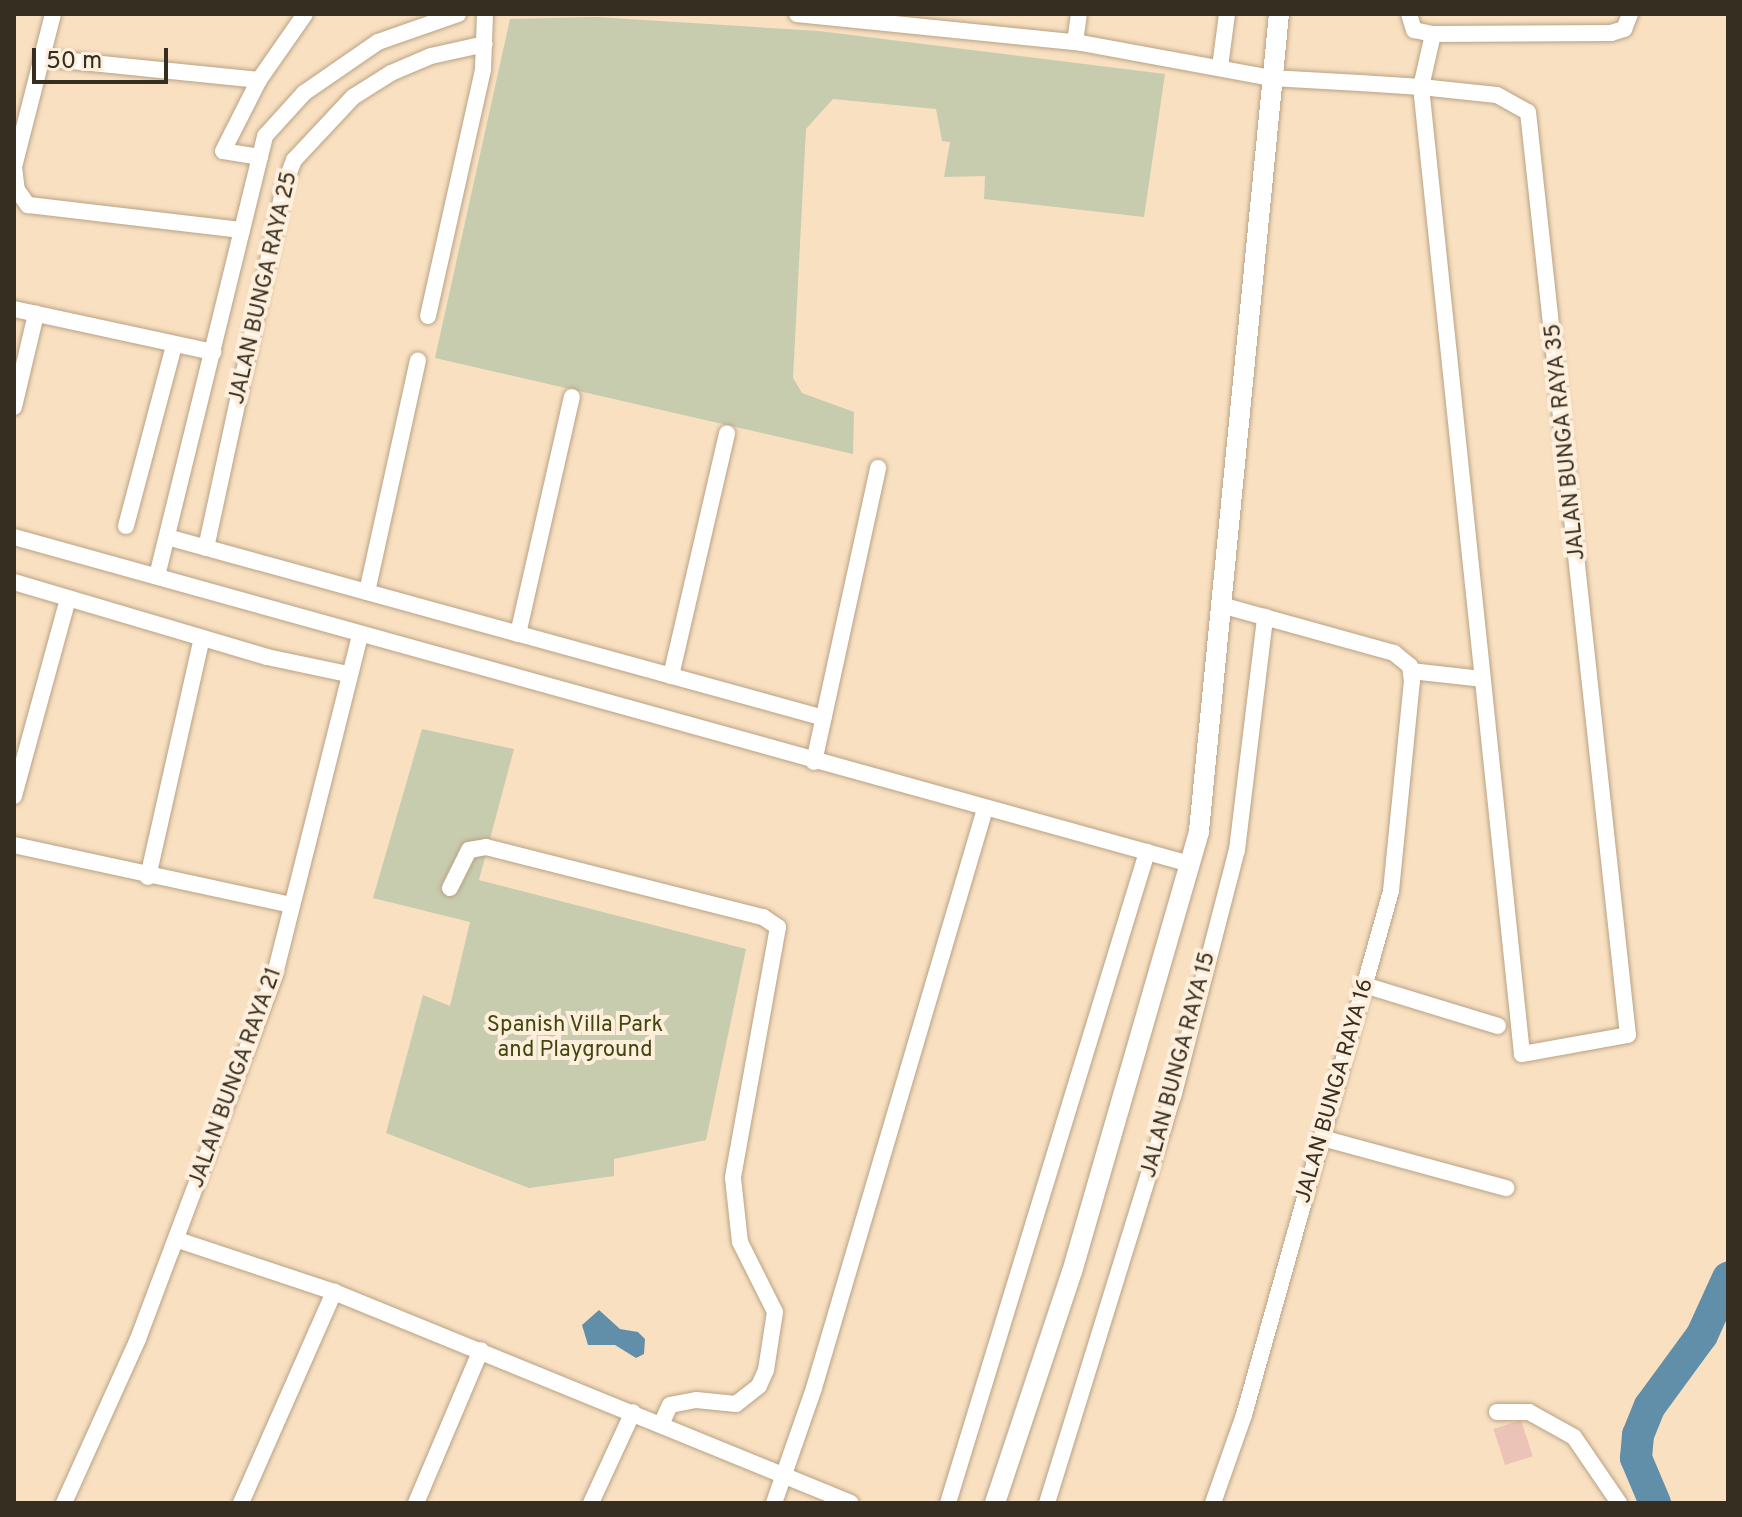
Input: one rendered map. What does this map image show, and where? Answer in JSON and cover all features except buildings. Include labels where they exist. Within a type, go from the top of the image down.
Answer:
[{"type":"street","points":[[53,14],[14,167],[17,190],[28,205],[242,230]]},
{"type":"street","points":[[260,157],[223,151],[259,80],[305,14]]},
{"type":"street","points":[[157,576],[265,136],[304,93],[378,42],[439,17],[458,14]]},
{"type":"street","points":[[428,316],[485,44],[485,14]]},
{"type":"street","name":"JALAN BUNGA RAYA 35","points":[[797,14],[931,20],[1075,42],[1271,78],[1421,87],[1515,101],[1528,112],[1533,132],[1628,1035],[1522,1054],[1482,679]]},
{"type":"street","points":[[1075,42],[1079,14]]},
{"type":"street","points":[[1220,67],[1227,14]]},
{"type":"street","points":[[995,1503],[1072,1272],[1199,831],[1279,14]]},
{"type":"street","points":[[1409,14],[1414,30],[1433,34],[1627,21]]},
{"type":"street","points":[[1221,605],[1394,653],[1411,671],[1482,679],[1421,87],[1433,34]]},
{"type":"street","name":"JALAN BUNGA RAYA 25","points":[[206,548],[284,186],[294,160],[353,97],[391,73],[431,56],[485,44]]},
{"type":"street","points":[[43,58],[259,80]]},
{"type":"street","points":[[14,309],[213,352]]},
{"type":"street","points":[[14,407],[36,314]]},
{"type":"street","points":[[126,526],[174,345]]},
{"type":"street","points":[[367,592],[418,361]]},
{"type":"street","points":[[518,634],[572,397]]},
{"type":"street","points":[[671,676],[727,433]]},
{"type":"street","points":[[814,762],[878,468]]},
{"type":"street","points":[[14,537],[360,636],[1190,864]]},
{"type":"street","points":[[167,537],[824,718]]},
{"type":"street","points":[[14,582],[202,638],[348,674]]},
{"type":"street","points":[[14,796],[68,598]]},
{"type":"street","name":"JALAN BUNGA RAYA 15","points":[[1047,1503],[1173,1097],[1237,850],[1265,617]]},
{"type":"street","name":"JALAN BUNGA RAYA 21","points":[[64,1503],[178,1240],[275,974],[360,636]]},
{"type":"street","points":[[148,877],[202,638]]},
{"type":"street","name":"JALAN BUNGA RAYA 16","points":[[1213,1503],[1244,1415],[1391,891],[1411,723],[1411,671]]},
{"type":"street","points":[[774,1503],[787,1476],[985,809]]},
{"type":"street","points":[[14,845],[148,877],[292,905]]},
{"type":"street","points":[[450,888],[469,850],[486,847],[763,917],[778,927],[733,1178],[740,1242],[775,1312],[766,1370],[759,1386],[736,1404],[670,1405],[661,1424]]},
{"type":"street","points":[[948,1503],[1147,852]]},
{"type":"street","points":[[1364,985],[1498,1026]]},
{"type":"street","points":[[1322,1138],[1506,1188]]},
{"type":"street","points":[[178,1240],[334,1292],[851,1503]]},
{"type":"street","points":[[241,1503],[334,1292]]},
{"type":"street","points":[[416,1503],[481,1350]]},
{"type":"street","points":[[591,1503],[633,1412]]},
{"type":"street","points":[[1497,1412],[1529,1412],[1574,1437],[1619,1503]]},
{"type":"green space","points":[[596,17],[819,31],[1165,74],[1144,217],[984,199],[985,176],[944,177],[950,142],[942,141],[936,109],[833,99],[806,129],[793,378],[802,393],[854,412],[853,454],[435,358],[510,19]]},
{"type":"green space","name":"Spanish Villa Park and Playground","points":[[422,729],[514,749],[479,880],[746,949],[706,1140],[614,1159],[614,1176],[529,1188],[386,1133],[423,995],[450,1006],[470,922],[373,898]]},
{"type":"water","points":[[599,1310],[620,1329],[638,1332],[645,1339],[644,1354],[636,1358],[615,1345],[588,1345],[582,1325]]},
{"type":"waterway","points":[[1655,1503],[1636,1458],[1638,1435],[1650,1406],[1702,1335],[1728,1278]]}]
